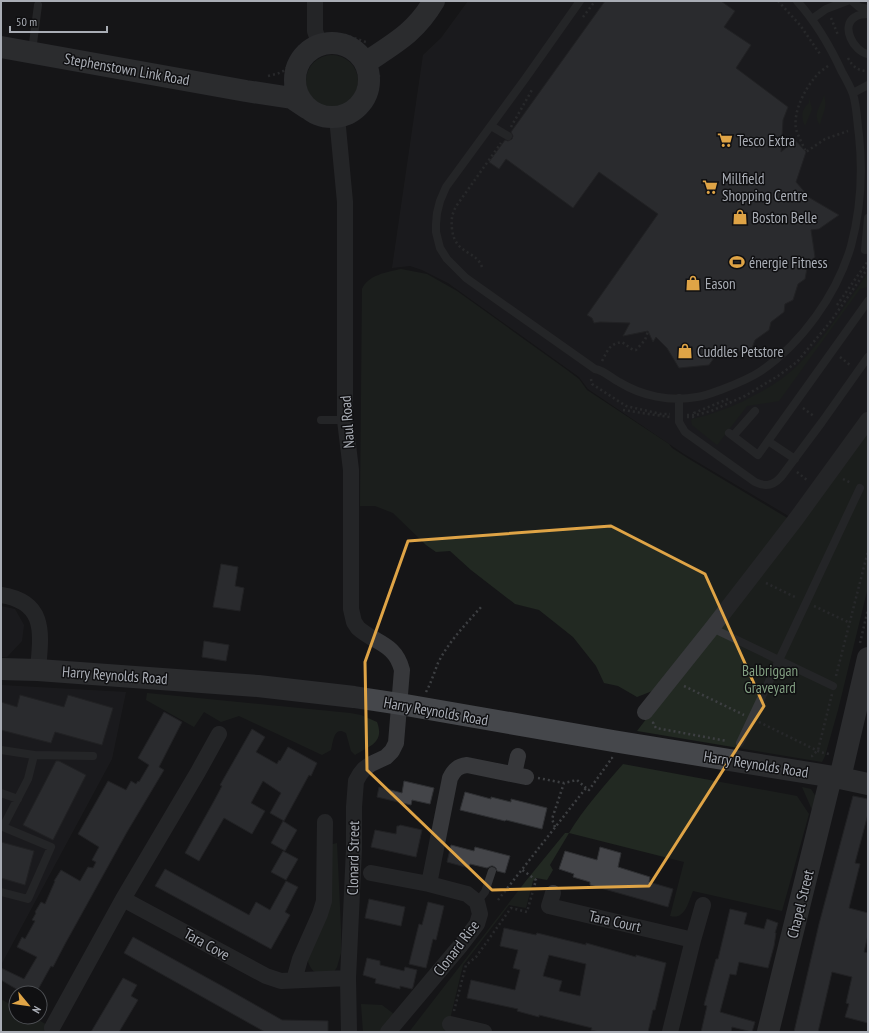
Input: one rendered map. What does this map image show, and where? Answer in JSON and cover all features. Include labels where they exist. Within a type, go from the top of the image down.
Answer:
[{"type":"street","points":[[314,1],[315,31],[318,41]]},
{"type":"street","points":[[318,41],[300,62],[295,80],[297,90],[301,100],[316,114],[343,121],[347,114],[362,102],[367,92],[369,83],[368,72],[372,66],[413,29],[434,1]]},
{"type":"street","points":[[318,41],[346,46],[372,66]]},
{"type":"street","name":"Stephenstown Link Road","points":[[1,47],[246,91],[259,84],[288,79],[297,70]]},
{"type":"street","name":"Stephenstown Link Road","points":[[259,84],[292,98],[308,108]]},
{"type":"street","name":"Naul Road","points":[[343,121],[345,202],[345,420],[351,470],[352,615],[358,628],[394,652],[399,659],[409,705]]},
{"type":"street","points":[[645,712],[712,628],[819,488],[868,420]]},
{"type":"street","points":[[1,594],[23,601],[32,610],[38,620],[41,633],[38,670]]},
{"type":"street","name":"Chapel Street","points":[[768,1032],[868,658]]},
{"type":"street","name":"Harry Reynolds Road","points":[[1,669],[38,670],[258,686],[409,705],[613,741],[836,777],[868,784]]},
{"type":"street","name":"Clonard Street","points":[[349,1032],[348,978],[356,781],[364,769],[386,757],[392,751],[409,705]]},
{"type":"street","points":[[52,1028],[219,734]]},
{"type":"street","points":[[429,884],[450,778],[455,770],[461,766],[467,765],[520,776],[518,756]]},
{"type":"street","points":[[294,980],[300,959],[320,914],[324,901],[324,822]]},
{"type":"street","name":"Clonard Rise","points":[[371,872],[429,884],[467,894],[477,902],[480,914],[477,924],[388,1032]]},
{"type":"street","name":"Tara Court","points":[[553,893],[549,906],[693,940]]},
{"type":"street","name":"Tara Cove","points":[[124,899],[266,976],[281,981],[348,978]]},
{"type":"street","points":[[670,1032],[703,904]]},
{"type":"street","points":[[450,1024],[477,1031]]},
{"type":"lane","points":[[580,1],[446,187],[437,213],[436,232],[443,254],[466,278],[595,369],[602,371],[640,393],[668,399],[697,397],[716,392],[739,383],[760,372],[776,360],[819,313],[836,283],[850,247],[860,196],[861,163],[853,93],[829,46],[812,20],[797,1]]},
{"type":"lane","points":[[812,20],[826,9],[847,1]]},
{"type":"lane","points":[[852,1],[860,7],[868,9]]},
{"type":"lane","points":[[32,52],[38,5]]},
{"type":"lane","points":[[868,14],[856,16],[850,22],[848,27],[855,47],[860,52],[868,54]]},
{"type":"lane","points":[[853,93],[868,85]]},
{"type":"lane","points":[[491,126],[508,136]]},
{"type":"lane","points":[[861,163],[868,176]]},
{"type":"lane","points":[[865,250],[868,218]]},
{"type":"lane","points":[[755,411],[731,435],[758,455],[868,301]]},
{"type":"lane","points":[[679,398],[680,422],[685,432],[751,480],[762,486],[769,485],[775,483],[795,459],[868,357]]},
{"type":"lane","points":[[321,420],[345,420]]},
{"type":"lane","points":[[768,441],[795,459]]},
{"type":"lane","points":[[740,743],[860,488]]},
{"type":"lane","points":[[712,628],[833,686]]},
{"type":"lane","points":[[1,750],[34,755],[93,756]]},
{"type":"lane","points":[[1,892],[28,899],[51,847],[2,827],[28,780],[34,755]]},
{"type":"lane","points":[[1,793],[18,799]]},
{"type":"lane","points":[[477,902],[485,892],[492,871]]},
{"type":"path","points":[[778,1],[800,25],[821,56]]},
{"type":"path","points":[[259,84],[288,67],[292,55],[303,43],[318,41],[333,34],[345,35],[367,42]]},
{"type":"path","points":[[825,61],[829,65],[816,76],[803,96],[798,109],[796,129],[806,152],[825,139],[858,127]]},
{"type":"path","points":[[343,121],[366,109],[372,98],[378,86],[372,66]]},
{"type":"path","points":[[602,360],[610,346],[615,343],[622,342],[633,350],[636,350],[645,340],[648,331]]},
{"type":"path","points":[[832,352],[858,370]]},
{"type":"path","points":[[795,403],[822,422]]},
{"type":"path","points":[[623,410],[664,416]]},
{"type":"path","points":[[789,466],[819,488]]},
{"type":"path","points":[[409,705],[448,646],[464,625],[482,606]]},
{"type":"path","points":[[818,750],[820,752],[830,754]]},
{"type":"path","points":[[520,776],[564,783],[577,780],[589,790],[612,758],[606,757]]},
{"type":"path","points":[[555,828],[552,819],[564,783]]},
{"type":"path","points":[[498,900],[586,788]]},
{"type":"path","points":[[450,1024],[466,965],[476,957],[511,908],[527,912],[536,880],[521,869]]},
{"type":"highlighted area","points":[[611,526],[705,574],[764,706],[649,886],[492,890],[367,770],[365,662],[408,541]]},
{"type":"shaded area","points":[[468,1],[868,1],[868,414],[792,518],[684,454],[588,389],[579,377],[448,283],[422,270],[410,266],[392,268],[423,55],[441,38]]},
{"type":"shaded area","points":[[1,606],[15,609],[24,625],[22,641],[7,657],[1,657]]},
{"type":"shaded area","points":[[1,685],[126,692],[112,759],[1,965]]},
{"type":"green space","points":[[332,55],[346,59],[354,67],[358,81],[354,95],[346,103],[332,107],[318,103],[310,95],[306,81],[310,67],[318,59]]},
{"type":"green space","points":[[824,95],[825,107],[820,125],[817,113]]},
{"type":"green space","points":[[809,97],[812,109],[805,126],[802,114],[804,108],[809,103]]},
{"type":"green space","points":[[401,269],[427,274],[457,291],[579,379],[587,390],[669,444],[672,448],[689,459],[789,519],[655,690],[637,697],[618,686],[604,683],[596,666],[573,637],[539,610],[515,604],[471,570],[450,551],[436,552],[426,545],[393,513],[375,506],[360,506],[362,289],[373,277]]},
{"type":"green space","points":[[868,273],[868,287],[860,289],[779,401],[747,406],[717,445],[692,425],[691,420],[706,416],[742,402],[771,386],[793,370],[808,355],[826,332]]},
{"type":"green space","name":"Balbriggan Graveyard","points":[[868,429],[868,587],[838,710],[822,762],[637,731]]},
{"type":"green space","points":[[147,693],[350,713],[361,715],[377,722],[379,735],[374,743],[355,755],[351,751],[346,733],[339,731],[333,739],[331,750],[322,755],[239,716],[221,722],[204,712],[194,727],[146,700]]},
{"type":"green space","points":[[623,764],[797,796],[809,814],[782,911],[693,891],[683,913],[675,917],[670,916],[684,862],[569,833],[588,806]]},
{"type":"green space","points":[[802,787],[811,789],[816,797],[813,812]]},
{"type":"green space","points":[[565,833],[569,833],[550,865],[553,870],[547,880],[536,878],[533,881],[526,908],[509,905],[463,965],[447,1032],[409,1032],[525,882]]},
{"type":"green space","points":[[337,843],[341,953],[334,972],[320,974],[312,969],[307,959],[329,845]]},
{"type":"green space","points":[[1,999],[8,1003],[8,1025],[47,1025],[60,1032],[1,1032]]},
{"type":"green space","points":[[361,1004],[382,1005],[394,1014],[380,1032],[363,1032]]},
{"type":"building","name":"Millfield Shopping Centre","points":[[605,1],[721,1],[735,11],[724,27],[751,45],[736,68],[788,107],[783,120],[781,152],[795,140],[806,152],[796,182],[810,198],[839,215],[819,229],[811,230],[815,257],[808,263],[805,279],[798,284],[793,300],[785,304],[784,312],[771,322],[769,330],[755,340],[752,348],[714,358],[709,365],[679,368],[667,348],[656,337],[653,342],[648,331],[623,336],[630,323],[594,323],[592,318],[587,315],[658,214],[599,172],[573,208],[506,159],[499,169],[489,162],[505,140],[508,141],[512,139],[513,136],[511,132]]},
{"type":"building","points":[[221,564],[238,567],[235,586],[244,588],[240,611],[213,607]]},
{"type":"building","points":[[204,641],[229,645],[226,661],[202,657]]},
{"type":"building","points":[[20,695],[64,707],[68,695],[113,708],[102,745],[55,732],[51,743],[1,730],[1,702],[17,707]]},
{"type":"building","points":[[164,712],[182,722],[159,767],[164,770],[127,832],[53,967],[51,966],[40,985],[9,985],[1,980],[1,968],[24,979],[37,957],[17,947],[22,937],[25,939],[35,921],[32,920],[41,902],[45,904],[54,881],[61,870],[80,881],[88,867],[93,868],[96,862],[92,860],[99,847],[78,834],[108,781],[126,790],[131,781],[136,784],[138,781],[139,782],[149,765],[138,758]]},
{"type":"building","points":[[252,729],[265,737],[256,752],[277,764],[288,747],[317,763],[311,776],[309,775],[284,821],[270,813],[281,793],[263,781],[251,803],[265,811],[252,834],[224,818],[199,861],[185,853],[222,786],[220,785]]},
{"type":"building","points":[[56,761],[59,761],[86,775],[53,840],[23,825]]},
{"type":"building","points":[[404,781],[434,788],[430,804],[412,800],[411,805],[377,797],[379,787],[402,793]]},
{"type":"building","points":[[465,792],[491,799],[491,797],[511,802],[511,799],[547,808],[542,829],[460,810]]},
{"type":"building","points":[[853,796],[868,799],[868,814],[855,863],[860,864],[849,908],[868,913],[868,935],[864,952],[868,953],[868,1023],[845,1017],[849,1004],[846,1003],[852,977],[832,972],[818,1032],[794,1032],[819,924]]},
{"type":"building","points":[[283,821],[297,830],[285,851],[271,843]]},
{"type":"building","points":[[400,825],[422,830],[416,857],[371,847],[375,830],[396,834],[397,826]]},
{"type":"building","points":[[1,842],[34,851],[25,885],[1,878]]},
{"type":"building","points":[[451,845],[474,851],[475,847],[510,856],[505,873],[497,871],[493,866],[487,868],[470,864],[469,868],[447,862]]},
{"type":"building","points":[[600,847],[621,853],[618,867],[650,877],[649,882],[673,889],[668,907],[590,885],[590,882],[573,877],[574,874],[559,869],[565,851],[597,860]]},
{"type":"building","points":[[283,851],[298,859],[286,880],[271,872]]},
{"type":"building","points":[[165,869],[249,915],[256,902],[270,910],[286,881],[298,887],[285,912],[290,915],[271,949],[155,886]]},
{"type":"building","points":[[369,899],[405,907],[401,926],[365,918]]},
{"type":"building","points":[[428,902],[444,906],[436,940],[433,939],[426,968],[409,964],[419,924],[422,925]]},
{"type":"building","points":[[730,909],[747,913],[744,924],[764,929],[767,919],[778,923],[775,933],[774,946],[768,968],[739,962],[736,975],[730,974],[720,1012],[755,1022],[752,1032],[732,1027],[731,1032],[701,1032],[707,1006],[704,1005],[716,959],[718,959]]},
{"type":"building","points":[[504,928],[536,935],[537,933],[586,945],[586,943],[636,957],[636,955],[666,963],[655,1010],[653,1010],[648,1032],[599,1032],[591,1030],[592,1028],[539,1015],[539,1017],[517,1011],[518,1009],[467,998],[471,980],[515,990],[520,970],[513,968],[518,950],[500,946]],"holes":[[[549,955],[586,964],[580,996],[559,991],[562,981],[543,976]]]},
{"type":"building","points":[[133,937],[282,1020],[328,1021],[328,1032],[265,1032],[124,953]]},
{"type":"building","points":[[367,958],[380,961],[380,965],[404,971],[405,967],[417,970],[412,989],[400,986],[400,989],[375,983],[376,979],[363,975]]},
{"type":"building","points":[[123,978],[137,985],[131,996],[138,1000],[119,1032],[91,1032]]},
{"type":"place","name":"Tesco Extra","points":[[725,140]]},
{"type":"place","name":"Millfield Shopping Centre","points":[[710,187]]},
{"type":"place","name":"Boston Belle","points":[[740,217]]},
{"type":"place","name":"énergie Fitness","points":[[737,262]]},
{"type":"place","name":"Eason","points":[[693,283]]},
{"type":"place","name":"Cuddles Petstore","points":[[685,351]]}]
